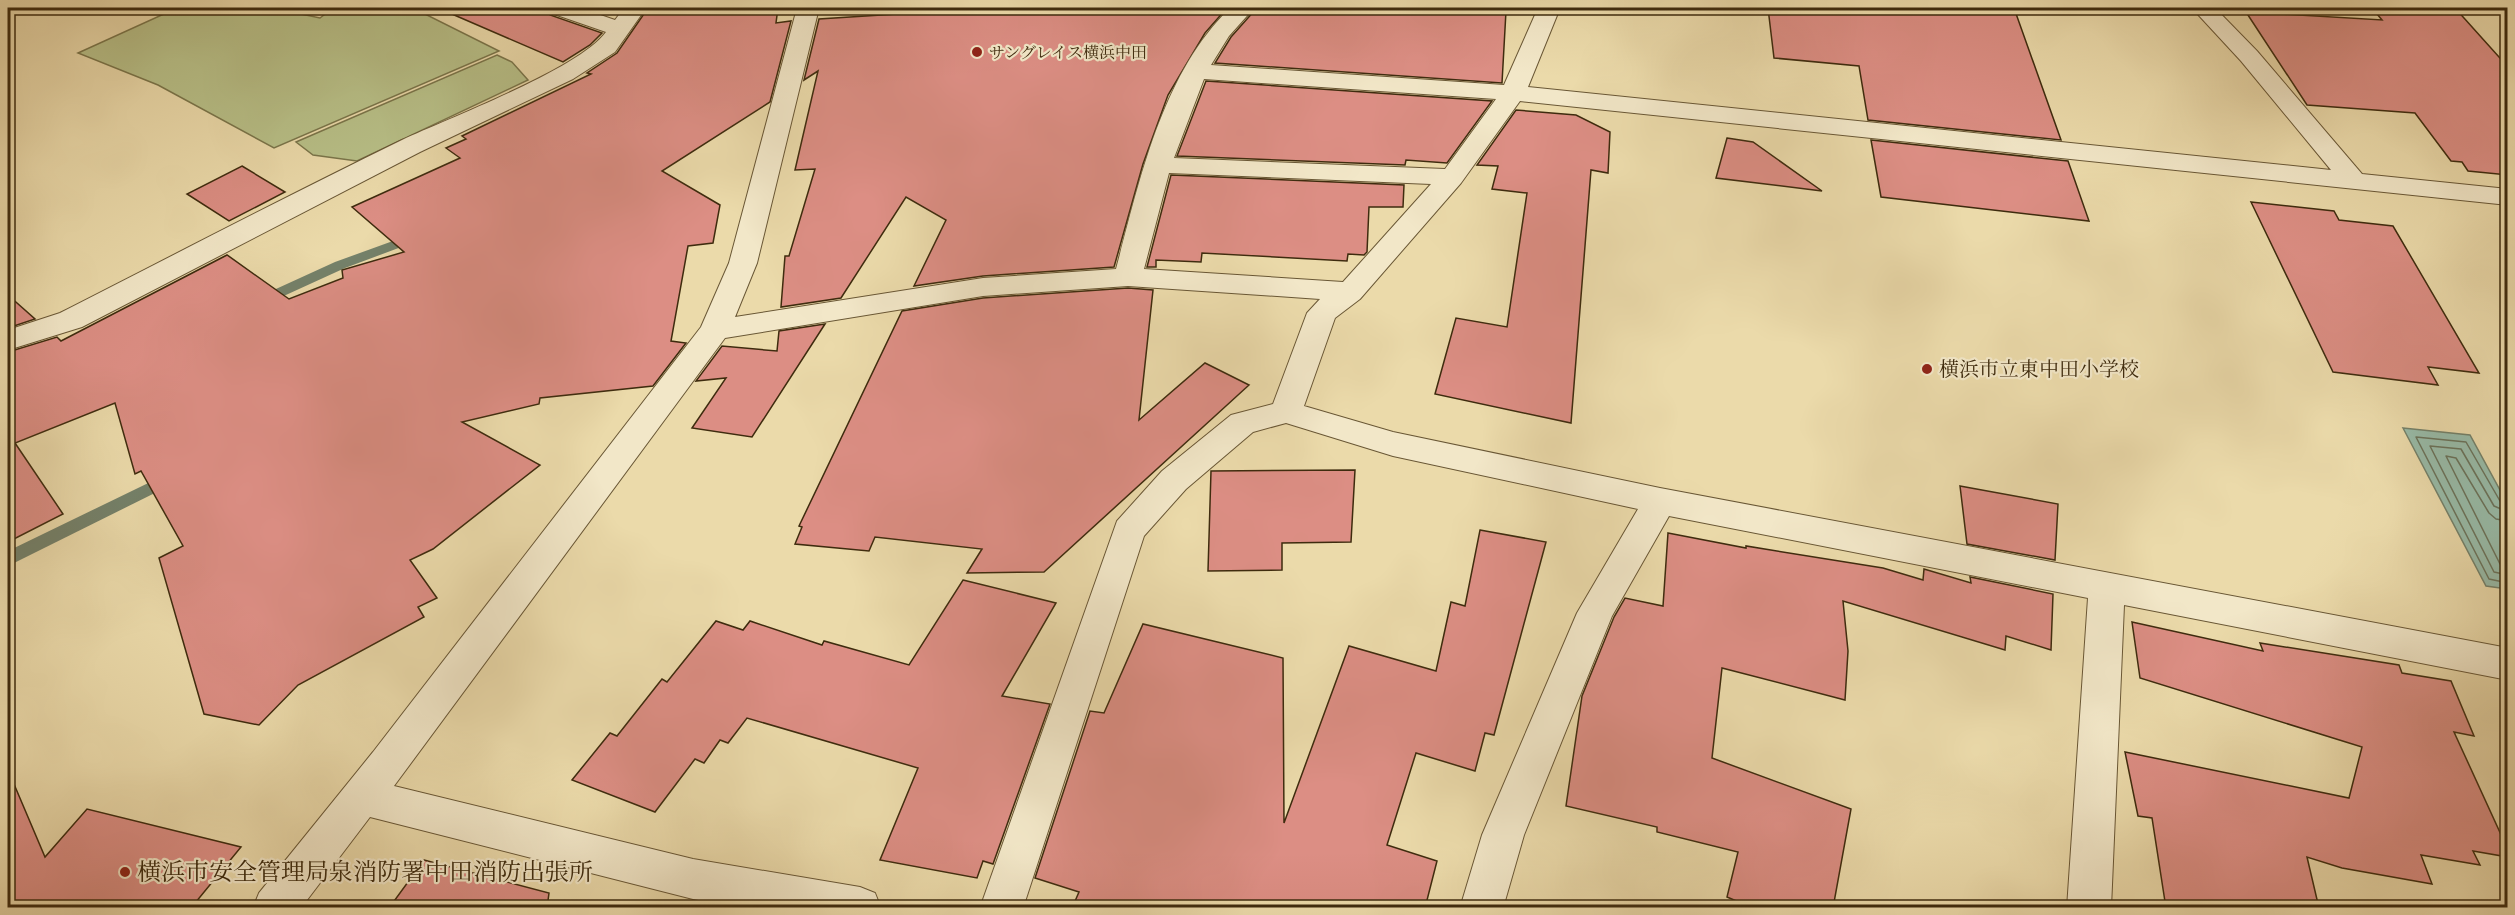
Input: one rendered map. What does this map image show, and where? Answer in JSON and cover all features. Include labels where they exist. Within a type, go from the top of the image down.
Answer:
[{"type":"street","points":[[560,8],[620,29]]},
{"type":"street","points":[[8,339],[71,320],[411,146],[564,74],[607,48],[635,8]]},
{"type":"street","points":[[274,908],[715,330],[743,263],[808,8]]},
{"type":"street","points":[[1128,277],[1158,165],[1195,71],[1218,34],[1243,8]]},
{"type":"street","points":[[1286,412],[1322,313],[1350,292],[1452,177],[1513,93],[1549,8]]},
{"type":"street","points":[[2203,8],[2249,56],[2353,180]]},
{"type":"street","points":[[1195,71],[1513,93],[2508,197]]},
{"type":"street","points":[[1158,165],[1452,177]]},
{"type":"street","points":[[715,330],[983,287],[1128,277],[1350,292]]},
{"type":"street","points":[[1001,908],[1129,530],[1174,480],[1242,423],[1286,412],[1393,444],[1660,501],[2508,664]]},
{"type":"street","points":[[1481,908],[1503,836],[1595,613],[1660,501]]},
{"type":"street","points":[[2089,908],[2107,587]]},
{"type":"street","points":[[361,796],[693,879],[860,908]]},
{"type":"green space","points":[[177,8],[272,8],[320,18],[333,8],[413,8],[499,51],[274,148],[158,85],[78,53]]},
{"type":"green space","points":[[497,55],[512,62],[528,80],[357,161],[313,155],[296,142]]},
{"type":"water","points":[[2403,428],[2470,435],[2507,503],[2507,589],[2486,586]]},
{"type":"building","points":[[438,8],[546,8],[550,15],[602,33],[590,45],[563,62]]},
{"type":"building","points":[[648,8],[778,8],[776,23],[791,21],[770,102],[662,171],[720,205],[713,243],[688,246],[671,341],[686,343],[653,386],[540,398],[539,404],[462,422],[540,465],[433,549],[410,560],[437,598],[418,607],[424,617],[298,685],[259,725],[204,714],[159,558],[183,546],[141,471],[135,474],[115,403],[15,443],[63,514],[8,542],[8,352],[57,337],[61,341],[227,255],[289,299],[343,278],[342,270],[404,252],[352,207],[460,158],[446,148],[466,139],[462,136],[591,74],[587,73],[617,53]]},
{"type":"building","points":[[991,8],[1226,9],[1205,33],[1168,95],[1143,164],[1114,267],[983,276],[914,286],[946,220],[906,197],[841,298],[781,307],[785,256],[789,256],[815,169],[795,170],[818,71],[804,80],[819,19]]},
{"type":"building","points":[[1768,8],[2014,8],[2061,140],[1868,120],[1859,66],[1774,58]]},
{"type":"building","points":[[2372,8],[2455,8],[2508,67],[2508,175],[2468,171],[2462,162],[2451,161],[2415,113],[2307,105],[2246,12],[2382,20]]},
{"type":"building","points":[[1255,10],[1506,11],[1502,83],[1215,63],[1231,37]]},
{"type":"building","points":[[1206,81],[1492,101],[1447,163],[1406,160],[1405,165],[1177,156]]},
{"type":"building","points":[[1516,110],[1576,115],[1610,132],[1608,173],[1591,170],[1571,423],[1435,394],[1456,318],[1507,327],[1527,193],[1492,189],[1498,166],[1477,165]]},
{"type":"building","points":[[1727,138],[1753,142],[1822,191],[1716,178]]},
{"type":"building","points":[[1871,140],[2068,161],[2089,221],[1881,197]]},
{"type":"building","points":[[242,166],[285,192],[229,221],[187,194]]},
{"type":"building","points":[[1171,175],[1404,185],[1403,207],[1369,207],[1367,252],[1364,255],[1348,254],[1347,261],[1202,253],[1201,262],[1156,260],[1156,267],[1147,267]]},
{"type":"building","points":[[2251,202],[2334,211],[2339,220],[2393,226],[2479,373],[2428,367],[2438,385],[2333,372]]},
{"type":"building","points":[[1128,288],[1153,290],[1139,420],[1205,363],[1249,385],[1044,572],[967,573],[982,549],[875,537],[869,551],[795,544],[802,527],[799,526],[902,311],[983,298]]},
{"type":"building","points":[[8,295],[35,319],[8,328]]},
{"type":"building","points":[[825,324],[752,437],[692,428],[726,378],[696,381],[722,346],[777,351],[779,331]]},
{"type":"building","points":[[1355,470],[1351,542],[1282,543],[1282,570],[1208,571],[1211,471]]},
{"type":"building","points":[[1960,486],[2058,504],[2055,560],[1967,544]]},
{"type":"building","points":[[1480,530],[1546,542],[1494,735],[1485,733],[1475,771],[1416,753],[1387,845],[1437,861],[1425,908],[1072,908],[1079,892],[1035,878],[1090,711],[1104,713],[1143,624],[1283,658],[1284,823],[1349,646],[1436,671],[1451,602],[1465,606]]},
{"type":"building","points":[[1668,533],[1746,548],[1746,546],[1883,568],[1923,580],[1924,569],[1971,583],[1970,577],[2053,594],[2051,650],[2006,636],[2005,650],[1843,601],[1848,651],[1845,700],[1722,668],[1712,758],[1851,809],[1833,908],[1753,908],[1727,897],[1738,852],[1657,832],[1657,827],[1566,806],[1582,696],[1614,617],[1625,598],[1663,606]]},
{"type":"building","points":[[963,580],[1056,603],[1002,696],[1050,704],[993,864],[983,861],[977,878],[880,860],[918,768],[747,718],[728,743],[720,740],[704,763],[695,759],[655,812],[572,780],[610,733],[617,736],[662,679],[667,682],[716,621],[743,630],[750,621],[822,645],[824,641],[909,665]]},
{"type":"building","points":[[2132,622],[2263,651],[2260,643],[2399,665],[2402,673],[2451,681],[2474,736],[2454,732],[2508,850],[2508,857],[2473,851],[2480,865],[2421,855],[2432,884],[2342,868],[2307,857],[2319,908],[2166,908],[2152,818],[2138,816],[2125,752],[2349,798],[2362,747],[2140,678]]},
{"type":"building","name":"横浜市安全管理局泉消防署中田消防出張所","points":[[8,770],[45,857],[87,809],[241,847],[191,908],[8,908]]},
{"type":"building","points":[[424,860],[549,893],[547,908],[389,908]]},
{"type":"waterway","points":[[259,302],[340,265],[415,237]]},
{"type":"waterway","points":[[8,559],[171,478]]},
{"type":"place","name":"サングレイス横浜中田","points":[[977,52]]},
{"type":"place","name":"横浜市立東中田小学校","points":[[1927,369]]},
{"type":"place","name":"横浜市安全管理局泉消防署中田消防出張所","points":[[125,872]]}]
